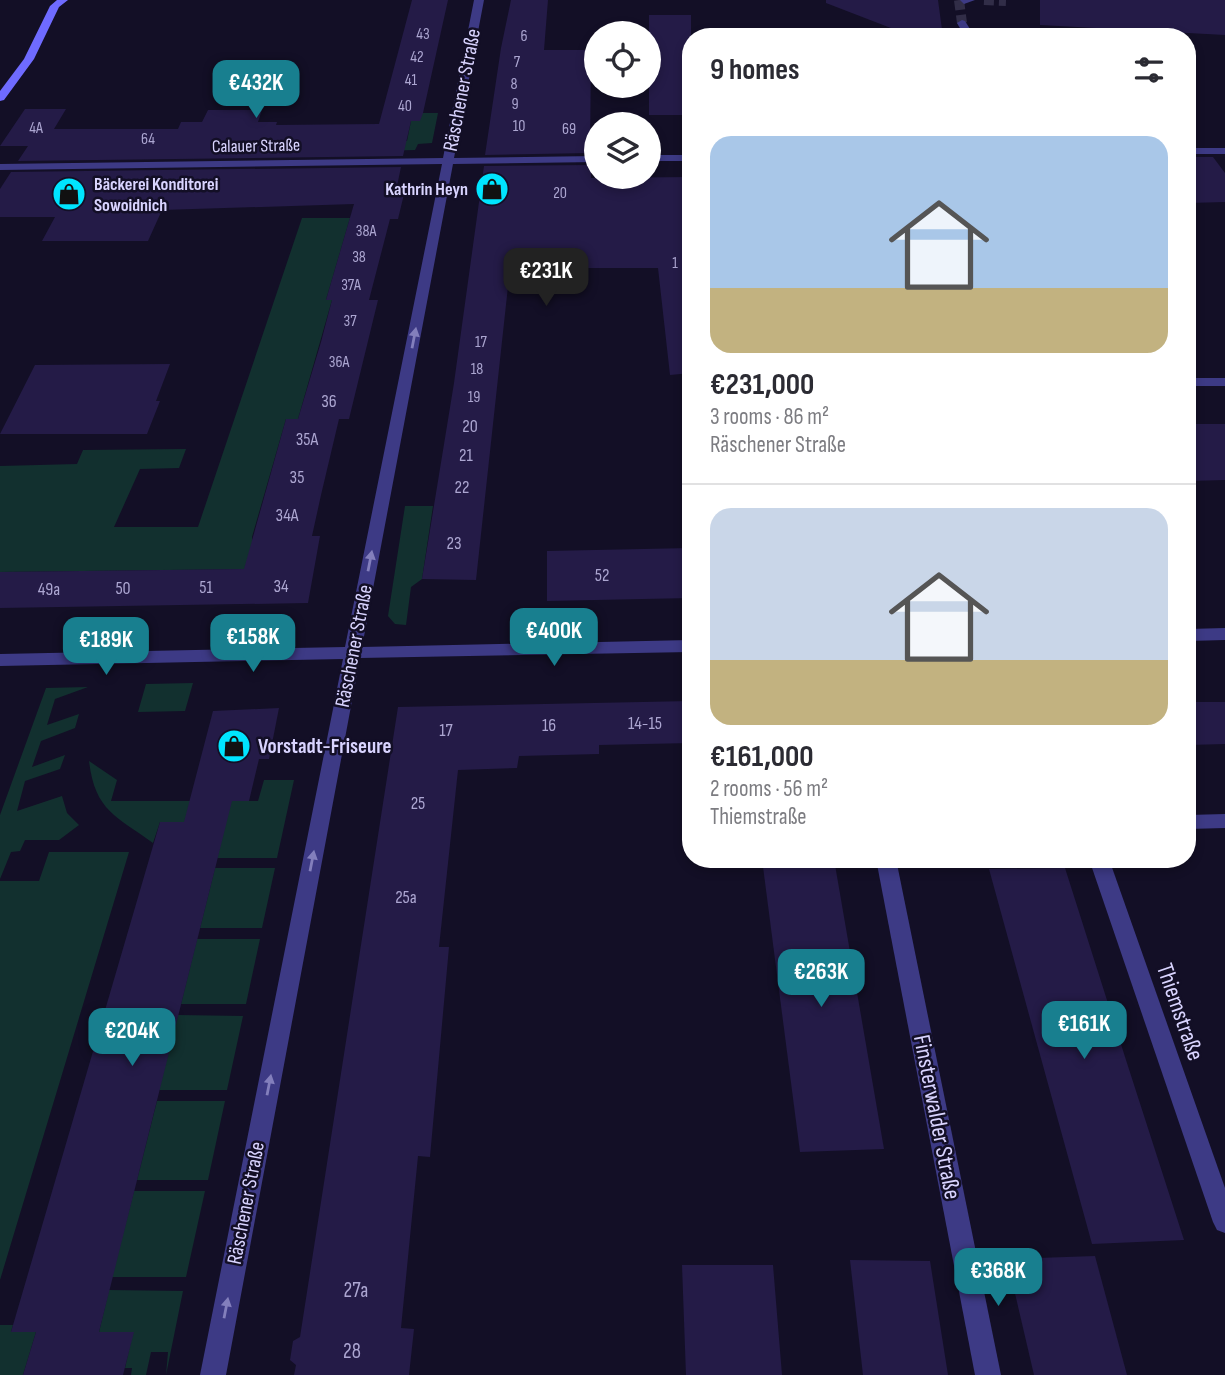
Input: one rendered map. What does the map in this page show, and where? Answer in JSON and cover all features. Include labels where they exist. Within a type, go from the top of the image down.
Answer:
[{"type":"street","points":[[0,97],[29,59],[55,6],[62,0]]},
{"type":"street","name":"Räschener Straße","points":[[213,1375],[479,0]]},
{"type":"street","points":[[964,1],[970,0]]},
{"type":"street","points":[[962,23],[965,28]]},
{"type":"street","points":[[1196,151],[1225,151]]},
{"type":"street","points":[[661,158],[682,158]]},
{"type":"street","name":"Calauer Straße","points":[[0,167],[584,159]]},
{"type":"street","points":[[1196,382],[1225,382]]},
{"type":"street","points":[[1196,635],[1225,634]]},
{"type":"street","points":[[0,660],[682,646]]},
{"type":"street","points":[[1196,822],[1225,821]]},
{"type":"street","name":"Finsterwalder Straße","points":[[888,868],[988,1375]]},
{"type":"street","name":"Thiemstraße","points":[[1102,868],[1225,1222]]},
{"type":"green space","points":[[421,113],[438,113],[432,143],[418,144],[415,150],[372,151],[388,141],[407,141],[411,121]]},
{"type":"green space","points":[[302,218],[350,218],[326,300],[332,300],[298,419],[286,419],[252,537],[256,569],[0,572],[0,466],[77,464],[83,450],[186,449],[179,468],[140,469],[114,527],[198,527]]},
{"type":"green space","points":[[405,506],[433,506],[422,579],[411,587],[406,625],[395,624],[388,616]]},
{"type":"green space","points":[[193,683],[185,711],[138,712],[146,684]]},
{"type":"green space","points":[[88,687],[55,699],[47,725],[79,714],[75,728],[41,741],[32,767],[65,755],[60,769],[25,781],[17,811],[62,796],[67,813],[79,825],[59,840],[25,840],[20,851],[11,852],[0,879],[0,815],[46,688]]},
{"type":"green space","points":[[89,761],[117,780],[111,801],[258,801],[264,780],[294,780],[277,858],[217,858],[226,822],[160,822],[153,843],[109,811],[96,791]]},
{"type":"green space","points":[[49,852],[129,852],[0,1280],[0,881],[39,881]]},
{"type":"green space","points":[[215,868],[275,868],[262,928],[200,928]]},
{"type":"green space","points":[[197,939],[260,939],[246,1004],[181,1004]]},
{"type":"green space","points":[[178,1015],[243,1016],[227,1090],[159,1090]]},
{"type":"green space","points":[[157,1101],[225,1101],[208,1180],[137,1180]]},
{"type":"green space","points":[[134,1191],[205,1191],[186,1277],[112,1277]]},
{"type":"green space","points":[[109,1290],[183,1291],[166,1375],[168,1352],[151,1352],[146,1375],[131,1375],[132,1368],[125,1368],[133,1332],[99,1332]]},
{"type":"green space","points":[[0,1325],[13,1325],[11,1332],[36,1332],[23,1375],[0,1375]]},
{"type":"building","points":[[412,0],[448,0],[423,113],[420,121],[411,121],[403,156],[18,161],[28,146],[0,146],[25,109],[66,109],[54,129],[178,129],[181,122],[202,122],[208,110],[262,110],[258,122],[277,122],[276,125],[379,124]]},
{"type":"building","points":[[511,0],[548,0],[544,50],[584,50],[584,98],[591,98],[590,112],[584,112],[584,153],[485,155]]},
{"type":"building","points":[[826,0],[938,0],[942,28],[891,28],[826,3]]},
{"type":"building","points":[[1040,0],[1225,0],[1225,35],[1196,33],[1196,28],[1040,25]]},
{"type":"building","points":[[649,15],[691,15],[691,28],[682,28],[682,115],[649,112],[649,98],[661,98],[661,21],[649,21]]},
{"type":"building","points":[[1196,157],[1213,157],[1225,173],[1225,202],[1196,203]]},
{"type":"building","points":[[584,165],[584,189],[661,189],[661,177],[682,177],[682,374],[670,375],[658,268],[510,268],[476,580],[422,579],[454,383],[484,166]]},
{"type":"building","points":[[401,167],[397,186],[406,186],[398,219],[390,219],[369,300],[378,300],[349,419],[339,419],[312,536],[320,536],[308,603],[0,608],[0,572],[244,569],[286,419],[298,419],[332,300],[326,300],[354,204],[162,210],[148,241],[42,241],[55,217],[0,217],[0,189],[11,172]]},
{"type":"building","points":[[170,364],[147,434],[0,434],[35,365]]},
{"type":"building","points":[[1196,424],[1225,424],[1225,480],[1196,481]]},
{"type":"building","points":[[682,548],[682,598],[547,601],[547,551]]},
{"type":"building","points":[[682,701],[682,743],[599,745],[599,754],[519,756],[517,768],[458,770],[439,947],[449,947],[430,1157],[418,1156],[401,1328],[414,1329],[409,1375],[294,1375],[296,1365],[290,1360],[293,1341],[300,1337],[398,707]]},
{"type":"building","points":[[1196,702],[1225,702],[1225,744],[1196,745]]},
{"type":"building","points":[[279,708],[269,759],[259,759],[249,801],[232,801],[99,1332],[134,1332],[123,1375],[23,1375],[36,1332],[11,1332],[160,822],[184,822],[213,711]]},
{"type":"building","points":[[763,868],[836,868],[884,1149],[800,1152]]},
{"type":"building","points":[[1065,868],[1184,1240],[1092,1244],[989,869]]},
{"type":"building","points":[[1095,1256],[1127,1375],[1034,1375],[1007,1259]]},
{"type":"building","points":[[850,1260],[930,1261],[948,1375],[863,1375]]},
{"type":"building","points":[[682,1265],[773,1265],[782,1375],[686,1375]]},
{"type":"tunnel","points":[[959,0],[962,23]]},
{"type":"tunnel","points":[[984,0],[1006,1]]},
{"type":"place","name":"Kathrin Heyn","points":[[492,189]]},
{"type":"place","name":"Bäckerei Konditorei Sowoidnich","points":[[69,194]]},
{"type":"place","name":"Vorstadt-Friseure","points":[[234,746]]}]
